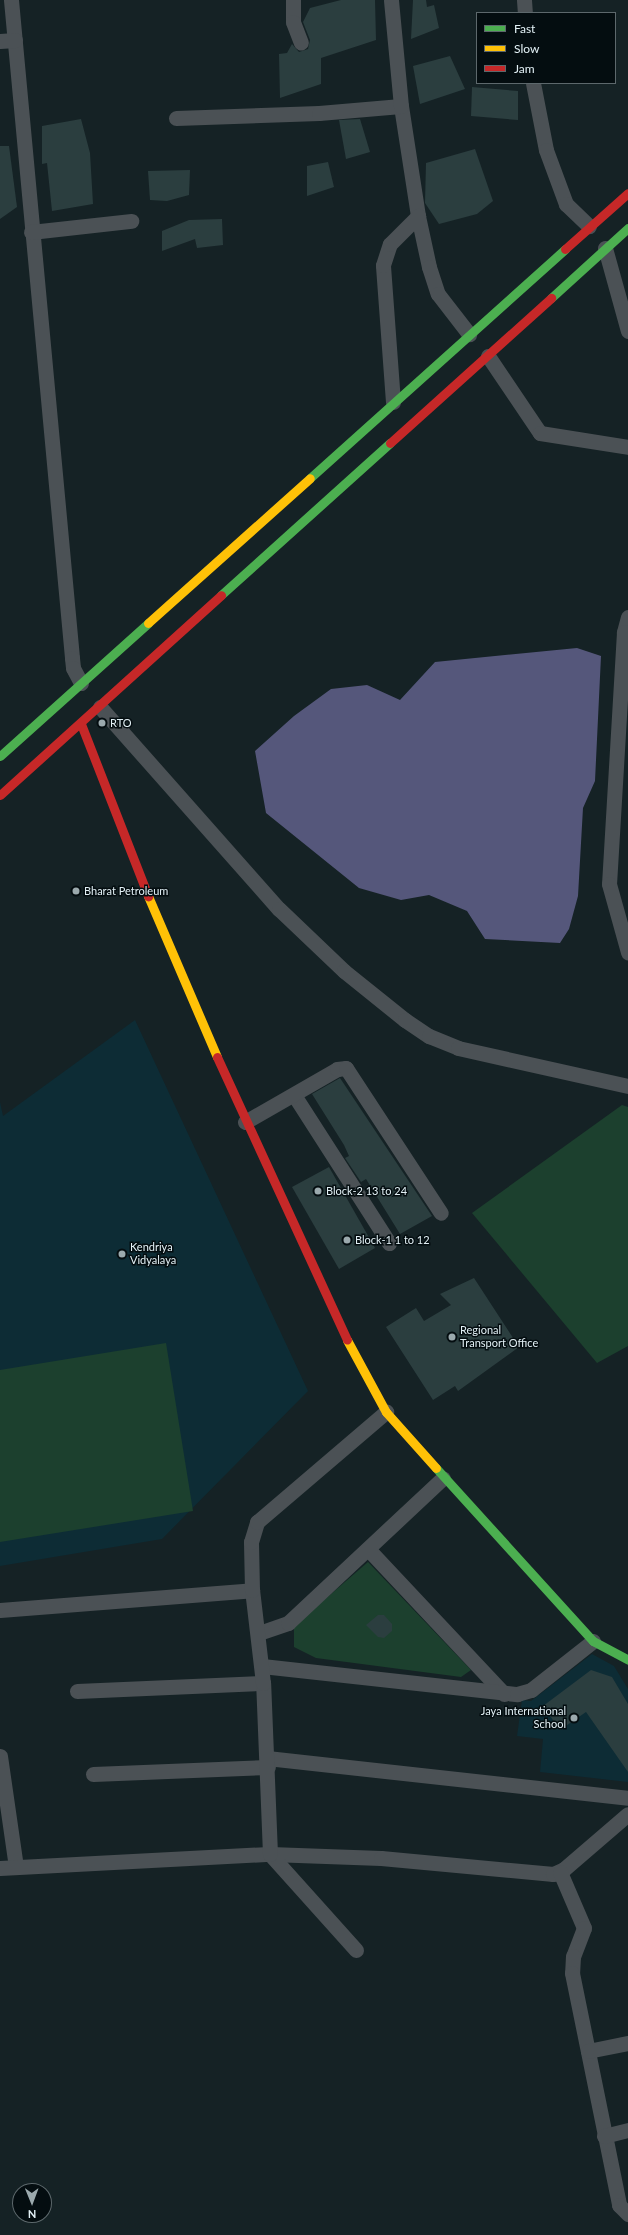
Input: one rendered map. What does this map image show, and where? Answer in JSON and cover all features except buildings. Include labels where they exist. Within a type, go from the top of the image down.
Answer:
[{"type":"main road","points":[[0,756],[86,688],[393,402],[589,226],[628,193]]},
{"type":"main road","points":[[0,795],[81,724],[305,517],[488,356],[628,228]]},
{"type":"main road","points":[[469,334],[488,356]]},
{"type":"main road","points":[[86,688],[100,706]]},
{"type":"main road","points":[[81,724],[146,892],[245,1122],[352,1350],[386,1412],[443,1478],[593,1641],[628,1660]]},
{"type":"street","points":[[11,0],[7,40],[31,232],[54,445],[73,668],[86,688]]},
{"type":"street","points":[[293,0],[293,22],[301,43]]},
{"type":"street","points":[[391,0],[402,106],[418,216],[438,294],[469,334]]},
{"type":"street","points":[[524,0],[525,12]]},
{"type":"street","points":[[533,84],[546,150],[566,204],[589,226]]},
{"type":"street","points":[[176,118],[319,113],[402,106]]},
{"type":"street","points":[[393,402],[383,265],[390,244],[418,216]]},
{"type":"street","points":[[31,232],[131,221]]},
{"type":"street","points":[[605,248],[628,332]]},
{"type":"street","points":[[488,356],[540,433],[628,447]]},
{"type":"street","points":[[628,617],[624,632],[609,884],[628,952]]},
{"type":"street","points":[[100,706],[279,910],[344,971],[405,1020],[429,1036],[466,1050],[628,1086]]},
{"type":"street","points":[[245,1122],[337,1069],[350,1071],[441,1213]]},
{"type":"street","points":[[294,1095],[389,1243]]},
{"type":"street","points":[[356,1950],[270,1854],[262,1666],[259,1633],[252,1590],[252,1536],[257,1522],[386,1412]]},
{"type":"street","points":[[259,1633],[288,1623],[443,1478]]},
{"type":"street","points":[[368,1549],[504,1694]]},
{"type":"street","points":[[0,1610],[252,1590]]},
{"type":"street","points":[[262,1666],[504,1694],[531,1690],[593,1641]]},
{"type":"street","points":[[77,1691],[263,1683]]},
{"type":"street","points":[[0,1756],[16,1867]]},
{"type":"street","points":[[93,1774],[267,1762],[628,1798]]},
{"type":"street","points":[[0,1868],[270,1854],[381,1858],[560,1872],[628,1814]]},
{"type":"street","points":[[560,1872],[584,1928],[572,1964],[604,2136],[619,2205],[628,2214]]},
{"type":"street","points":[[588,2050],[628,2043]]},
{"type":"street","points":[[604,2136],[628,2130]]},
{"type":"shaded area","name":"Kendriya Vidyalaya","points":[[135,1020],[308,1391],[162,1539],[0,1566],[0,1102],[3,1116]]},
{"type":"shaded area","name":"Jaya International School","points":[[592,1654],[614,1666],[628,1689],[628,1782],[540,1772],[543,1739],[517,1736],[522,1700],[531,1701]]},
{"type":"green space","points":[[622,1105],[628,1107],[628,1346],[597,1363],[472,1213]]},
{"type":"green space","points":[[166,1343],[193,1511],[0,1542],[0,1370]]},
{"type":"green space","points":[[368,1562],[471,1670],[461,1677],[316,1658],[294,1647],[294,1626]]},
{"type":"water","points":[[577,648],[601,656],[595,781],[583,808],[578,896],[569,929],[560,943],[485,939],[467,911],[429,895],[401,900],[359,888],[266,813],[255,751],[294,716],[331,689],[367,685],[400,700],[435,662]]},
{"type":"traffic: fast","points":[[551,298],[628,228]]},
{"type":"traffic: fast","points":[[310,478],[565,249]]},
{"type":"traffic: fast","points":[[221,595],[390,443]]},
{"type":"traffic: fast","points":[[0,756],[148,623]]},
{"type":"traffic: fast","points":[[436,1468],[593,1641],[628,1660]]},
{"type":"traffic: slow","points":[[148,623],[310,478]]},
{"type":"traffic: slow","points":[[148,896],[217,1057]]},
{"type":"traffic: slow","points":[[347,1340],[386,1412],[436,1468]]},
{"type":"traffic: jam","points":[[565,249],[628,193]]},
{"type":"traffic: jam","points":[[390,443],[551,298]]},
{"type":"traffic: jam","points":[[0,795],[221,595]]},
{"type":"traffic: jam","points":[[81,724],[148,896]]},
{"type":"traffic: jam","points":[[217,1057],[347,1340]]},
{"type":"place","name":"RTO","points":[[102,723]]},
{"type":"place","name":"Bharat Petroleum","points":[[76,891]]},
{"type":"place","name":"Block-2 13 to 24","points":[[318,1191]]},
{"type":"place","name":"Block-1 1 to 12","points":[[347,1240]]},
{"type":"place","name":"Kendriya Vidyalaya","points":[[122,1254]]},
{"type":"place","name":"Regional Transport Office","points":[[452,1337]]},
{"type":"place","name":"Jaya International School","points":[[574,1718]]}]
